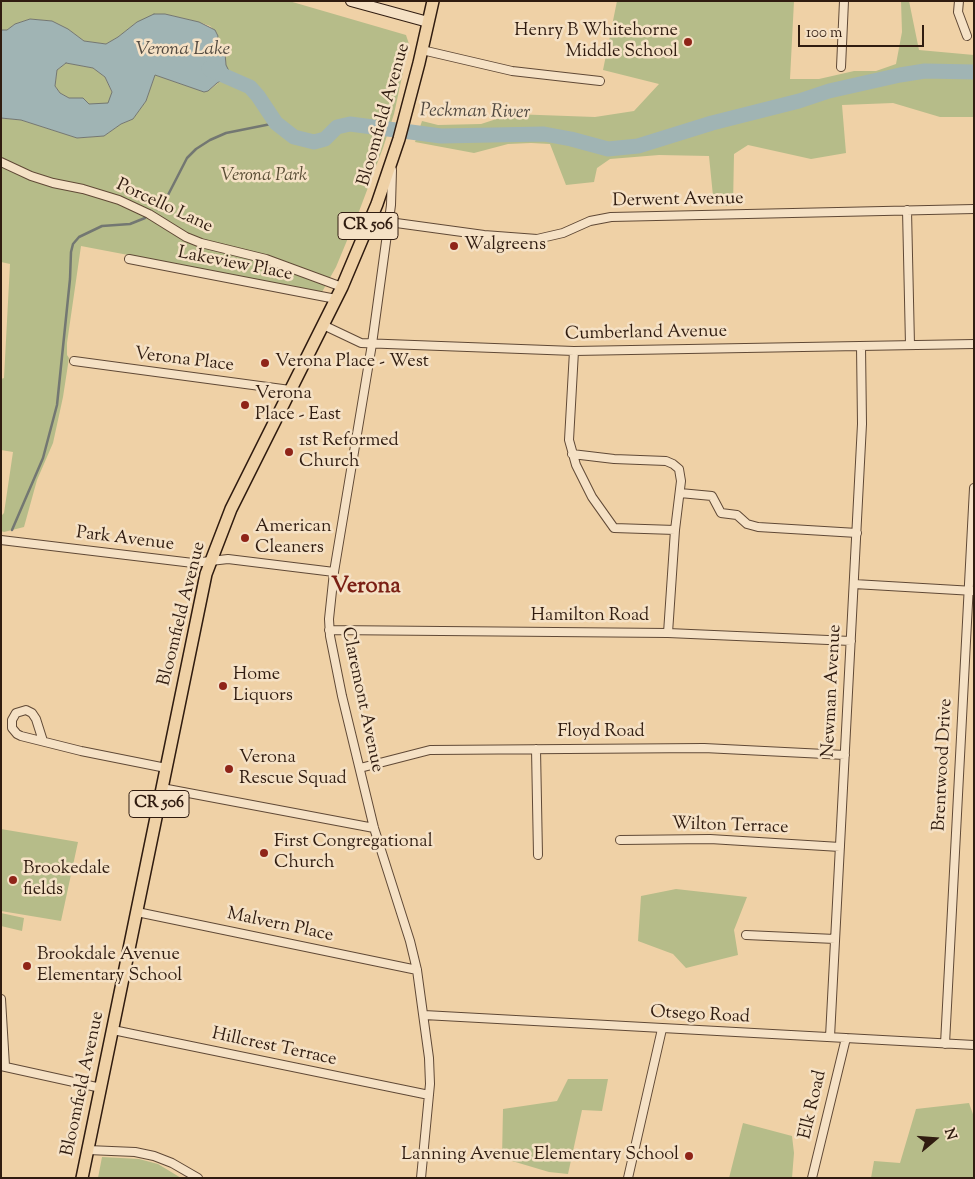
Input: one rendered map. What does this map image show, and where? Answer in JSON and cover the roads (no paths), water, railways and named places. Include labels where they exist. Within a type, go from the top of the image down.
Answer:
[{"type":"main road","points":[[351,1],[428,22]]},
{"type":"main road","name":"Bloomfield Avenue","points":[[82,1178],[196,618],[210,561],[231,509],[342,287],[364,238],[392,164],[433,1]]},
{"type":"street","points":[[841,67],[844,1]]},
{"type":"street","points":[[958,1],[958,12],[967,36]]},
{"type":"street","points":[[422,50],[512,72],[600,81]]},
{"type":"street","name":"Porcello Lane","points":[[1,162],[31,176],[120,200],[149,214],[186,237],[201,243],[266,259],[342,287]]},
{"type":"street","name":"Claremont Avenue","points":[[392,164],[389,222],[372,344],[334,572],[329,608],[329,630],[342,696],[374,828],[410,941],[417,970],[429,1058],[429,1096],[421,1178]]},
{"type":"street","name":"Derwent Avenue","points":[[389,222],[531,239],[556,236],[590,221],[611,217],[974,209]]},
{"type":"street","points":[[907,210],[910,344]]},
{"type":"street","name":"Lakeview Place","points":[[129,260],[336,299]]},
{"type":"street","name":"Cumberland Avenue","points":[[323,325],[361,343],[574,351],[974,344]]},
{"type":"street","name":"Newman Avenue","points":[[830,1037],[862,424],[861,346]]},
{"type":"street","points":[[574,351],[569,440],[572,454],[588,492],[614,528],[675,530]]},
{"type":"street","name":"Verona Place","points":[[74,361],[290,390]]},
{"type":"street","points":[[572,454],[614,459],[670,462],[676,466],[680,473],[668,633]]},
{"type":"street","name":"Brentwood Drive","points":[[945,1044],[971,590],[974,488]]},
{"type":"street","points":[[680,493],[712,496],[721,513],[737,515],[747,524],[758,527],[857,533]]},
{"type":"street","name":"Park Avenue","points":[[1,540],[193,563],[228,559],[334,572]]},
{"type":"street","points":[[854,584],[971,590]]},
{"type":"street","name":"Hamilton Road","points":[[329,630],[668,633],[851,641]]},
{"type":"street","points":[[43,741],[36,719],[32,713],[22,710],[16,713],[11,724],[14,732],[21,736],[82,751],[166,768]]},
{"type":"street","name":"Floyd Road","points":[[360,768],[430,750],[704,748],[845,755]]},
{"type":"street","points":[[536,749],[538,855]]},
{"type":"street","points":[[162,788],[374,828]]},
{"type":"street","name":"Wilton Terrace","points":[[620,840],[710,840],[840,847]]},
{"type":"street","name":"Malvern Place","points":[[137,912],[417,970]]},
{"type":"street","points":[[746,936],[835,939]]},
{"type":"street","points":[[1,999],[3,1066],[101,1088]]},
{"type":"street","name":"Otsego Road","points":[[424,1015],[974,1045]]},
{"type":"street","points":[[628,1178],[662,1029]]},
{"type":"street","name":"Hillcrest Terrace","points":[[113,1030],[429,1096]]},
{"type":"street","name":"Elk Road","points":[[812,1178],[846,1038]]},
{"type":"street","points":[[88,1150],[135,1152],[154,1156],[172,1163],[198,1178]]},
{"type":"water","name":"Verona Lake","points":[[154,14],[165,14],[199,22],[215,30],[218,36],[216,45],[223,49],[225,53],[226,65],[229,71],[225,81],[222,80],[204,92],[155,75],[146,101],[133,119],[121,124],[104,136],[77,138],[21,120],[1,118],[1,30],[7,30],[15,24],[30,19],[52,21],[68,29],[84,41],[106,44],[137,22]],"holes":[[[66,63],[93,68],[105,77],[112,92],[108,103],[89,104],[83,98],[69,98],[60,93],[55,86],[57,70]]]},
{"type":"waterway","name":"Peckman River","points":[[209,69],[250,87],[276,123],[294,137],[314,142],[325,139],[337,127],[350,124],[441,136],[544,134],[608,149],[638,146],[712,123],[799,101],[829,91],[900,75],[925,71],[974,72]]},
{"type":"waterway","points":[[157,209],[168,195],[187,158],[196,149],[226,133],[276,123]]},
{"type":"waterway","points":[[12,530],[43,458],[57,405],[73,244],[79,237],[102,226],[130,224],[145,218]]},
{"type":"place","name":"Henry B Whitehorne Middle School","points":[[688,42]]},
{"type":"place","name":"Walgreens","points":[[454,246]]},
{"type":"place","name":"Verona Place - West","points":[[265,363]]},
{"type":"place","name":"Verona Place - East","points":[[245,405]]},
{"type":"place","name":"1st Reformed Church","points":[[289,452]]},
{"type":"place","name":"American Cleaners","points":[[245,538]]},
{"type":"place","name":"Home Liquors","points":[[223,686]]},
{"type":"place","name":"Verona Rescue Squad","points":[[229,769]]},
{"type":"place","name":"First Congregational Church","points":[[264,853]]},
{"type":"place","name":"Brookedale fields","points":[[13,880]]},
{"type":"place","name":"Brookdale Avenue Elementary School","points":[[27,966]]},
{"type":"place","name":"Lanning Avenue Elementary School","points":[[689,1156]]},
{"type":"district","name":"Verona","points":[[366,588]]},
{"type":"park label","name":"Verona Park","points":[[264,177]]}]
